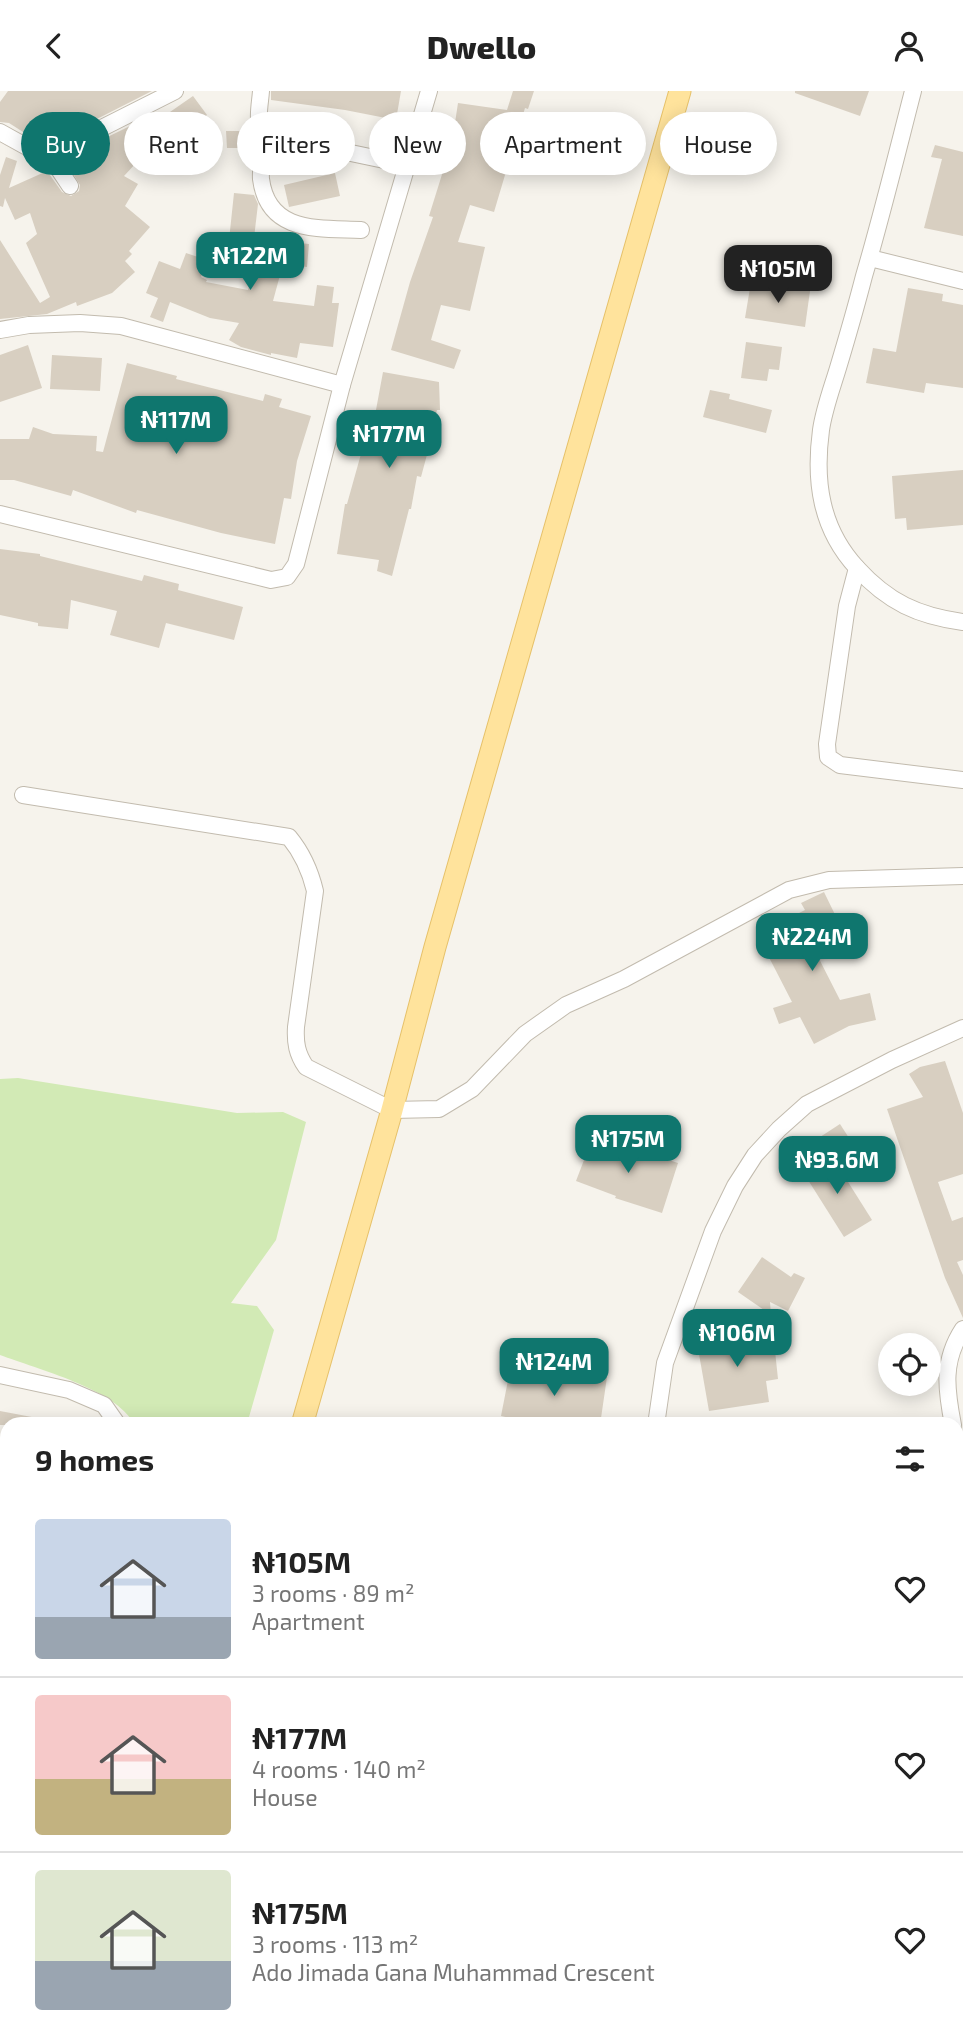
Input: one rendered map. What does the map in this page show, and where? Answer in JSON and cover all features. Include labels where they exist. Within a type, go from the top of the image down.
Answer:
[{"type":"main road","points":[[304,1417],[392,1110],[438,936],[680,91]]},
{"type":"street","points":[[110,124],[176,91]]},
{"type":"street","points":[[259,112],[261,91]]},
{"type":"street","points":[[423,112],[429,91]]},
{"type":"street","points":[[913,91],[870,258],[821,428],[820,495],[828,524],[842,552],[867,580],[897,604],[936,618],[963,621]]},
{"type":"street","points":[[0,132],[27,148],[50,156],[70,186]]},
{"type":"street","points":[[261,175],[267,198],[278,217],[304,227],[361,230]]},
{"type":"street","points":[[0,514],[271,580],[287,577],[296,564],[342,385],[405,175]]},
{"type":"street","points":[[870,258],[963,281]]},
{"type":"street","points":[[0,330],[29,325],[80,323],[121,326],[342,385]]},
{"type":"street","points":[[857,568],[845,618],[827,744],[828,757],[840,765],[963,780]]},
{"type":"street","points":[[23,795],[289,837],[301,851],[314,891],[296,1027],[295,1043],[299,1056],[306,1067],[392,1110],[439,1109],[472,1089],[525,1034],[566,1005],[624,979],[789,890],[828,880],[963,876]]},
{"type":"street","points":[[657,1417],[665,1363],[713,1231],[735,1186],[755,1155],[807,1104],[904,1054],[963,1028]]},
{"type":"street","points":[[951,1417],[946,1391],[948,1363],[963,1329]]},
{"type":"street","points":[[0,1375],[69,1390],[104,1405],[112,1417]]},
{"type":"green space","points":[[18,1078],[237,1113],[283,1112],[306,1122],[276,1240],[231,1303],[257,1306],[274,1330],[249,1417],[129,1417],[111,1400],[93,1390],[0,1355],[0,1079]]},
{"type":"building","points":[[8,91],[152,91],[110,112],[21,112],[21,131],[9,123],[0,122],[0,102]]},
{"type":"building","points":[[271,91],[401,91],[397,112],[369,112],[369,115],[271,100]]},
{"type":"building","points":[[513,91],[534,91],[528,109],[525,108],[524,112],[480,112],[480,175],[505,175],[494,212],[470,205],[458,242],[485,247],[470,311],[441,305],[431,340],[461,350],[454,369],[391,350],[410,282],[433,217],[429,216],[442,175],[466,175],[466,112],[457,112],[458,103],[507,110]]},
{"type":"building","points":[[795,91],[869,91],[860,116]]},
{"type":"building","points":[[193,96],[205,112],[170,112]]},
{"type":"building","points":[[124,129],[124,176],[138,184],[125,206],[150,227],[129,251],[132,254],[125,261],[135,272],[112,293],[77,306],[76,302],[47,314],[0,319],[0,240],[40,303],[50,297],[26,243],[37,234],[30,213],[15,220],[5,198],[3,207],[0,206],[0,175],[6,157],[17,161],[9,188],[38,175],[50,175],[62,192],[71,196],[79,191],[80,185],[74,175],[110,175],[110,136]]},
{"type":"building","points":[[226,131],[237,131],[237,148],[227,148]]},
{"type":"building","points":[[935,145],[963,152],[963,236],[924,228],[942,159],[931,157]]},
{"type":"building","points":[[335,175],[340,196],[289,207],[284,185]]},
{"type":"building","points":[[234,193],[254,195],[258,204],[254,238],[309,244],[307,267],[283,264],[273,301],[314,306],[317,285],[334,287],[332,303],[339,303],[333,347],[300,343],[297,358],[241,347],[229,340],[239,323],[210,318],[170,302],[163,322],[150,317],[158,298],[146,293],[159,261],[180,269],[186,253],[207,260],[201,277],[207,280],[206,282],[248,290],[255,262],[227,259]]},
{"type":"building","points":[[751,282],[810,291],[805,327],[745,318]]},
{"type":"building","points":[[908,288],[943,294],[942,301],[963,305],[963,388],[926,383],[924,393],[866,383],[873,348],[896,352]]},
{"type":"building","points":[[746,342],[782,347],[779,370],[769,369],[767,381],[741,378]]},
{"type":"building","points":[[28,345],[42,388],[0,402],[0,355]]},
{"type":"building","points":[[52,355],[102,358],[100,391],[50,389]]},
{"type":"building","points":[[127,363],[177,376],[176,379],[263,401],[265,394],[282,399],[279,407],[311,416],[297,461],[291,499],[284,498],[275,544],[221,533],[137,510],[136,513],[73,490],[71,496],[14,480],[0,480],[0,439],[29,439],[33,427],[53,434],[97,436],[96,451],[103,452]]},
{"type":"building","points":[[383,372],[439,382],[440,410],[437,410],[425,451],[428,451],[421,477],[417,476],[411,509],[392,576],[377,571],[379,560],[337,554],[345,504],[366,436],[371,437]]},
{"type":"building","points":[[710,390],[730,394],[729,399],[772,410],[766,433],[703,417]]},
{"type":"building","points":[[963,470],[963,525],[907,530],[906,518],[895,519],[892,476]]},
{"type":"building","points":[[0,549],[40,554],[142,581],[144,575],[179,584],[178,590],[243,607],[234,640],[166,623],[159,648],[110,635],[117,611],[71,600],[68,629],[38,626],[38,623],[0,615]]},
{"type":"building","points":[[824,892],[843,931],[813,947],[840,1000],[870,993],[876,1020],[849,1026],[814,1044],[800,1017],[779,1024],[773,1008],[792,1002],[757,934],[805,910],[801,903]]},
{"type":"building","points":[[945,1061],[963,1113],[963,1174],[938,1182],[952,1221],[963,1217],[963,1260],[957,1262],[963,1275],[963,1318],[945,1278],[887,1109],[923,1097],[909,1074],[920,1067]]},
{"type":"building","points":[[840,1124],[849,1138],[826,1153],[817,1139]]},
{"type":"building","points":[[592,1139],[629,1153],[631,1148],[678,1163],[662,1213],[615,1198],[616,1196],[576,1181]]},
{"type":"building","points":[[831,1155],[872,1220],[844,1237],[803,1172]]},
{"type":"building","points":[[762,1257],[791,1277],[794,1273],[805,1278],[788,1311],[770,1302],[771,1315],[738,1292]]},
{"type":"building","points":[[773,1332],[778,1379],[766,1381],[769,1402],[709,1411],[696,1337],[711,1336],[711,1339]]},
{"type":"building","points":[[511,1365],[567,1376],[568,1371],[607,1377],[601,1417],[501,1416]]},
{"type":"building","points":[[0,1411],[32,1417],[0,1417]]}]
